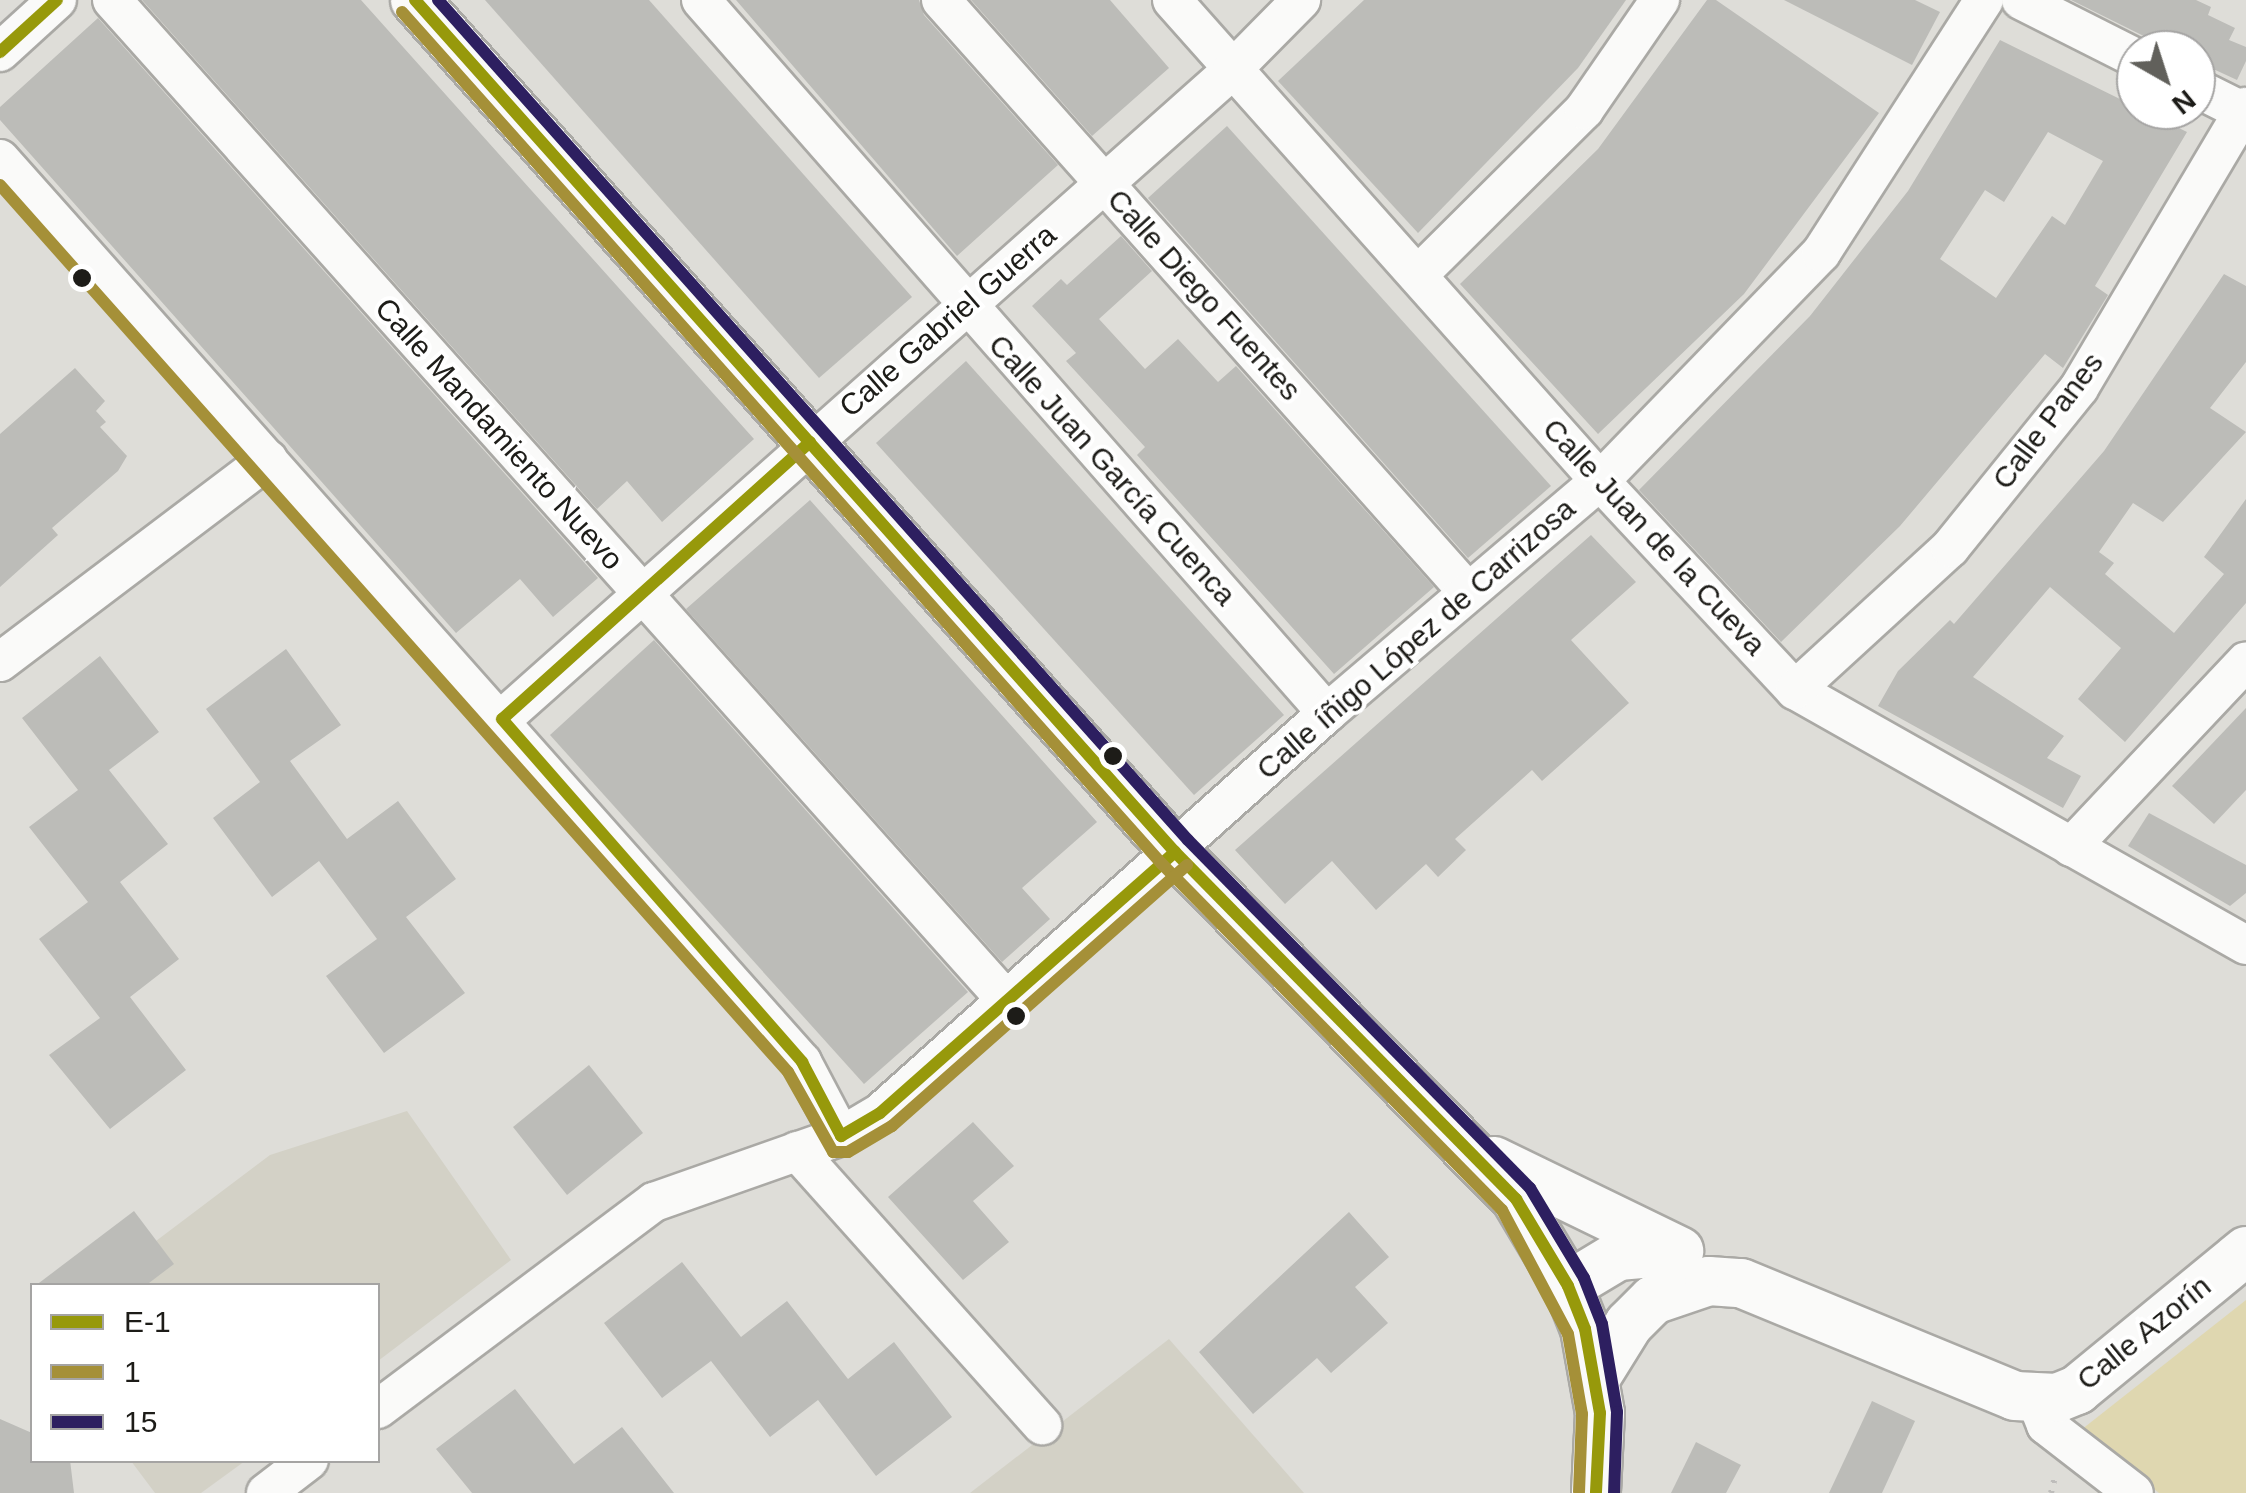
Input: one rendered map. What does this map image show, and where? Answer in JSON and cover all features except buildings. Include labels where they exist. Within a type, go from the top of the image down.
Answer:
[{"type":"street","name":"Calle Mandamiento Nuevo","points":[[112,0],[1007,1001]]},
{"type":"street","points":[[415,0],[1176,852],[1470,1146],[1516,1199],[1568,1286],[1596,1377],[1596,1493]]},
{"type":"street","name":"Calle Juan García Cuenca","points":[[701,0],[1328,712]]},
{"type":"street","name":"Calle Diego Fuentes","points":[[940,0],[1467,591]]},
{"type":"street","name":"Calle Juan de la Cueva","points":[[1172,0],[1600,481],[1795,690],[2245,942]]},
{"type":"street","name":"Calle Gabriel Guerra","points":[[502,718],[1232,71],[1301,0]]},
{"type":"street","points":[[1419,274],[1584,110],[1660,0]]},
{"type":"street","name":"Calle íñigo López de Carrizosa","points":[[1176,852],[1328,712],[1600,481],[1821,254],[1984,0]]},
{"type":"street","points":[[2021,0],[2116,48]]},
{"type":"street","points":[[0,52],[55,1]]},
{"type":"street","points":[[2216,97],[2245,111]]},
{"type":"street","name":"Calle Panes","points":[[1795,690],[1950,548],[2079,388],[2245,111]]},
{"type":"street","points":[[0,160],[502,718],[802,1062],[841,1136]]},
{"type":"street","points":[[0,662],[268,459]]},
{"type":"street","points":[[2071,847],[2246,661]]},
{"type":"street","points":[[380,1408],[654,1202],[841,1136],[880,1113],[1176,852]]},
{"type":"street","points":[[1470,1146],[1742,1283],[2036,1400],[2046,1425],[2134,1493]]},
{"type":"street","points":[[797,1151],[1042,1425]]},
{"type":"street","points":[[1568,1286],[1618,1256],[1679,1251]]},
{"type":"street","name":"Calle Azorín","points":[[2036,1400],[2077,1390],[2246,1251]]},
{"type":"street","points":[[1568,1286],[1618,1300],[1653,1300],[1709,1281],[1742,1283]]},
{"type":"street","points":[[1596,1377],[1629,1324],[1653,1300]]},
{"type":"street","points":[[266,1493],[305,1463]]},
{"type":"shaded area","points":[[407,1111],[511,1260],[380,1359],[380,1283],[146,1283],[156,1241],[270,1155]]},
{"type":"shaded area","points":[[2246,1300],[2246,1493],[2159,1493],[2081,1430]]},
{"type":"shaded area","points":[[1169,1339],[1304,1493],[970,1493]]},
{"type":"shaded area","points":[[132,1463],[242,1463],[201,1493],[155,1493]]},
{"type":"transit line","name":"E-1","points":[[0,52],[57,0]]},
{"type":"transit line","name":"E-1","points":[[415,0],[1175,852],[1516,1199],[1568,1286],[1585,1329],[1600,1413],[1596,1493]]},
{"type":"transit line","name":"15","points":[[438,0],[1188,840],[1530,1188],[1584,1278],[1602,1324],[1617,1412],[1614,1493]]},
{"type":"transit line","name":"1","points":[[402,12],[1162,864],[1502,1210],[1568,1334],[1582,1414],[1579,1492]]},
{"type":"transit line","name":"1","points":[[0,185],[788,1072],[833,1152],[848,1152],[892,1126],[1187,865]]},
{"type":"transit line","name":"E-1","points":[[810,442],[502,719],[802,1062],[841,1136],[880,1113],[1175,852]]}]
